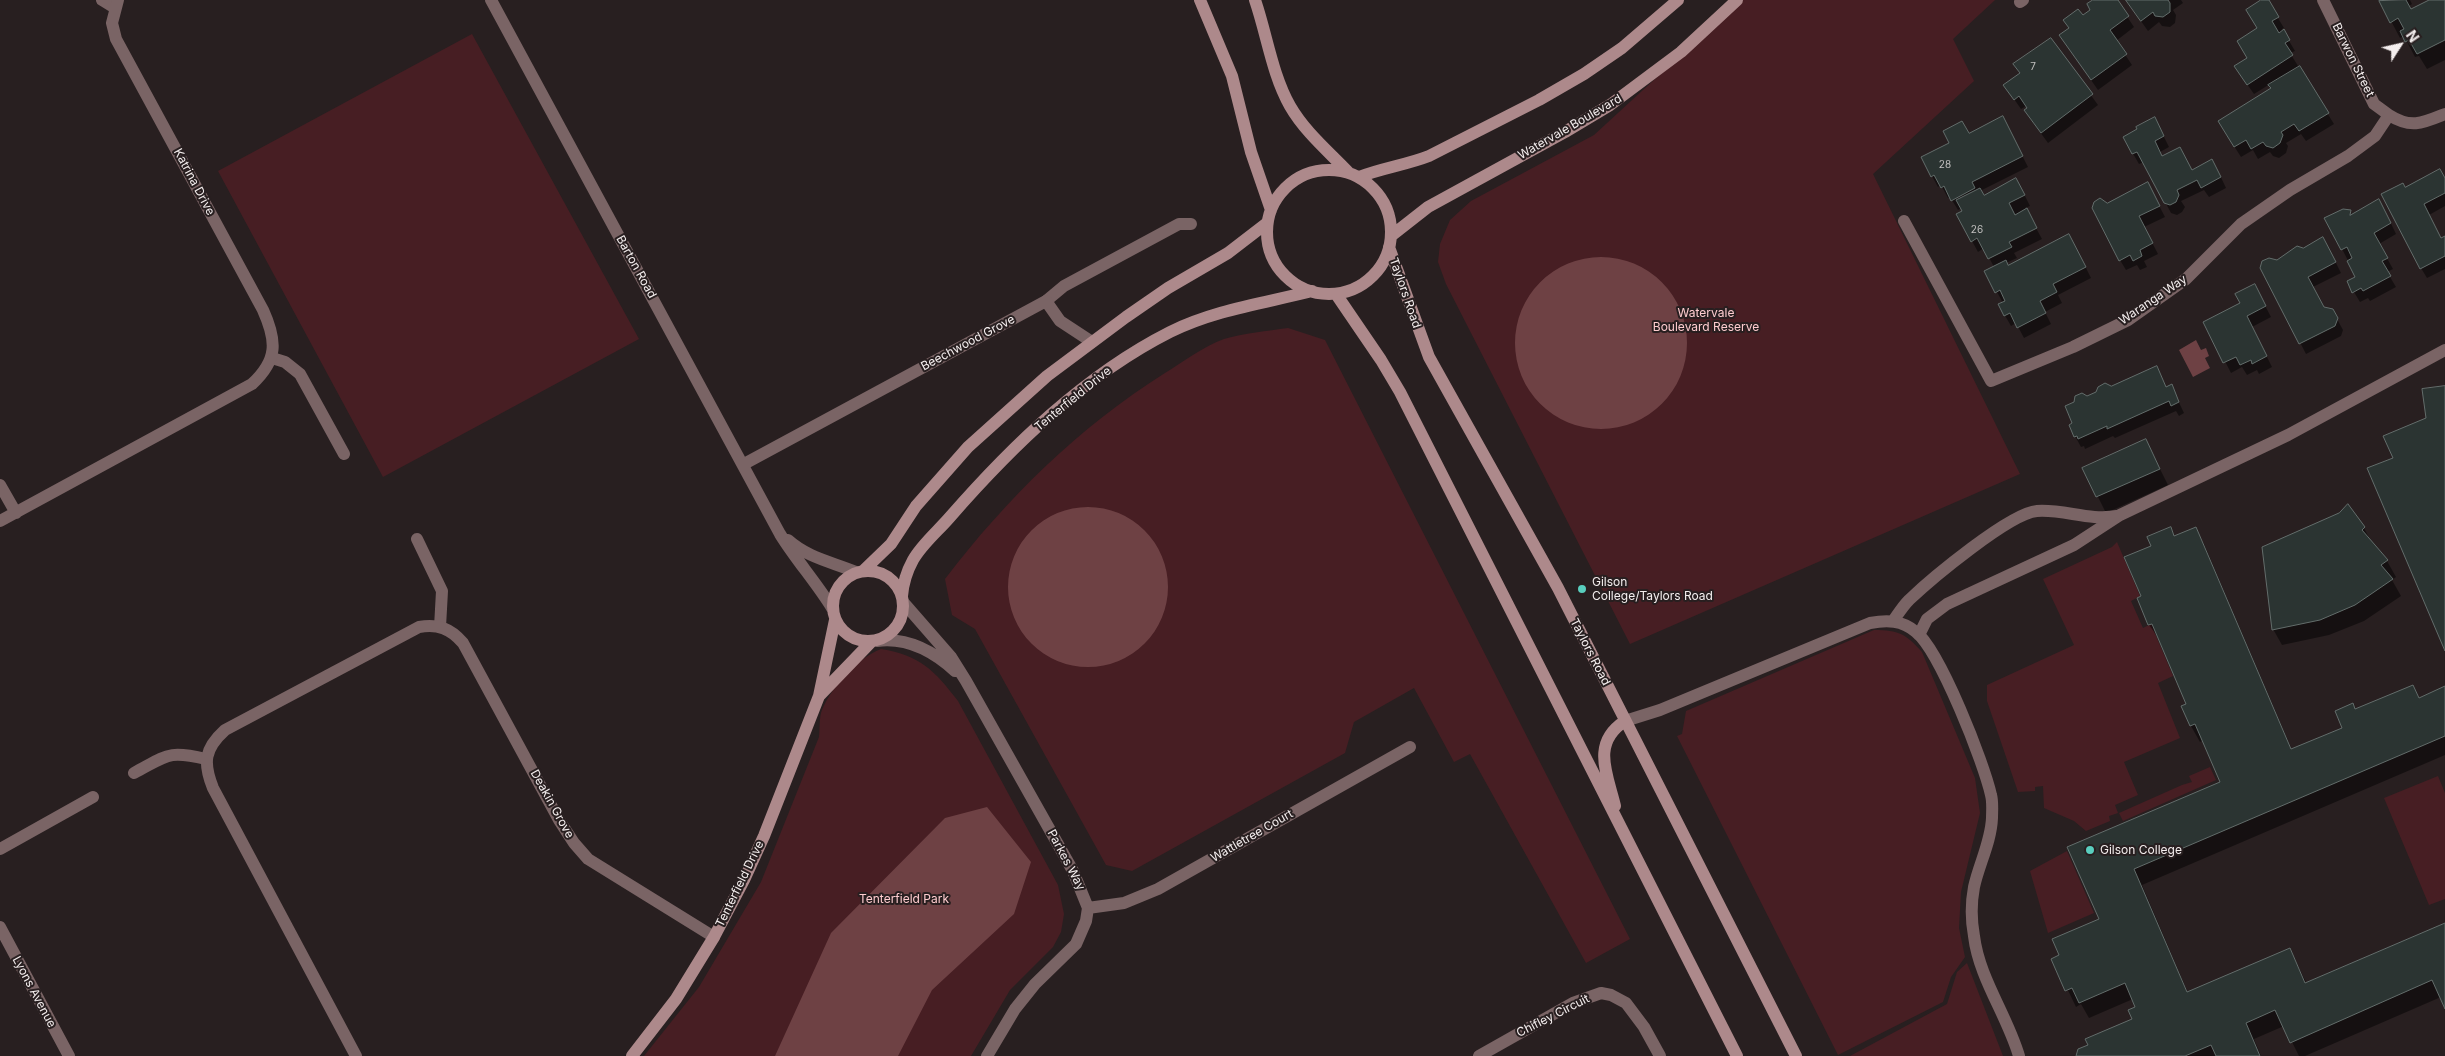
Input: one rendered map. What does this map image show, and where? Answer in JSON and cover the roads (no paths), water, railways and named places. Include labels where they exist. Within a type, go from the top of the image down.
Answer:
[{"type":"main road","points":[[1200,0],[1232,76],[1251,152],[1271,210]]},
{"type":"main road","points":[[1255,0],[1280,84],[1290,106],[1306,129],[1354,175],[1370,185],[1386,208],[1390,221],[1390,241],[1382,264],[1370,279],[1354,289],[1336,294],[1312,291],[1296,284],[1282,273],[1273,258],[1268,241],[1267,223],[1271,210],[1280,194],[1294,180],[1311,172],[1330,169],[1354,175],[1392,165],[1413,162],[1429,156],[1539,100],[1622,48],[1678,0]]},
{"type":"main road","name":"Watervale Boulevard","points":[[1390,241],[1428,207],[1566,132],[1617,100],[1681,52],[1737,0]]},
{"type":"main road","points":[[859,572],[873,571],[891,580],[898,587],[902,599],[903,612],[894,630],[874,641],[860,641],[849,636],[841,629],[834,614],[834,596],[838,586],[846,578],[859,572],[891,544],[916,506],[968,447],[1047,376],[1092,342],[1168,288],[1236,248],[1267,223]]},
{"type":"main road","name":"Taylors Road","points":[[1390,241],[1429,357],[1558,588],[1796,1056]]},
{"type":"main road","name":"Tenterfield Drive","points":[[902,599],[903,586],[913,560],[975,488],[1062,406],[1122,360],[1152,341],[1198,320],[1312,291]]},
{"type":"main road","points":[[1336,294],[1381,360],[1400,392],[1737,1056]]},
{"type":"main road","name":"Tenterfield Drive","points":[[632,1056],[676,999],[714,937],[764,836],[819,696],[834,614]]},
{"type":"main road","name":"Tenterfield Drive","points":[[819,696],[874,641]]},
{"type":"main road","points":[[1620,825],[1603,755],[1606,741],[1613,728],[1625,721]]},
{"type":"street","name":"Katrina Drive","points":[[102,0],[116,4],[112,23],[116,39],[263,310],[271,329],[272,358]]},
{"type":"street","name":"Barton Road","points":[[491,0],[744,464],[780,534],[795,559],[817,585],[834,614]]},
{"type":"street","name":"Barwon Street","points":[[2323,0],[2374,104],[2389,115]]},
{"type":"street","points":[[2389,115],[2401,123],[2421,124],[2445,114]]},
{"type":"street","name":"Waranga Way","points":[[1904,222],[1991,381],[2073,347],[2128,320],[2186,279],[2240,224],[2290,190],[2348,156],[2375,136],[2389,115]]},
{"type":"street","name":"Beechwood Grove","points":[[744,464],[1046,301],[1064,286],[1179,224],[1191,224]]},
{"type":"street","points":[[1046,301],[1060,321],[1092,342]]},
{"type":"street","points":[[1919,634],[1927,620],[1946,604],[2074,545],[2120,515],[2288,435],[2445,350]]},
{"type":"street","points":[[0,522],[252,384],[264,372],[272,358],[285,362],[300,374],[344,454]]},
{"type":"street","points":[[0,485],[16,513]]},
{"type":"street","points":[[1893,621],[1908,601],[1930,582],[1993,532],[2025,513],[2048,511],[2104,518],[2120,515]]},
{"type":"street","name":"Barton Road","points":[[780,534],[799,550],[859,572]]},
{"type":"street","points":[[356,1056],[213,788],[207,772],[206,759],[217,737],[236,723],[407,631],[419,626],[440,626],[442,591],[417,539]]},
{"type":"street","name":"Parkes Way","points":[[902,599],[951,657],[966,681],[1083,891],[1088,908]]},
{"type":"street","points":[[1625,721],[1660,710],[1870,623],[1893,621],[1905,624],[1919,634],[1932,652],[1948,684],[1984,770],[1992,797],[1992,820],[1974,886],[1971,909],[1974,937],[1980,961],[2019,1056]]},
{"type":"street","name":"Deakin Grove","points":[[440,626],[456,635],[470,654],[574,843],[588,859],[714,937]]},
{"type":"street","name":"Parkes Way","points":[[874,641],[892,639],[926,650],[946,663],[966,681]]},
{"type":"street","name":"Wattletree Court","points":[[1088,908],[1124,903],[1158,889],[1410,747]]},
{"type":"street","points":[[134,773],[166,756],[180,753],[206,759]]},
{"type":"street","points":[[0,849],[93,797]]},
{"type":"street","points":[[987,1056],[1015,1009],[1076,944],[1086,921],[1088,908]]},
{"type":"street","name":"Lyons Avenue","points":[[0,927],[69,1056]]},
{"type":"street","name":"Chifley Circuit","points":[[1479,1056],[1573,1003],[1600,993],[1611,994],[1626,1003],[1644,1027],[1660,1056]]},
{"type":"place","name":"Gilson College/Taylors Road","points":[[1582,589]]},
{"type":"place","name":"Gilson College","points":[[2090,850]]},
{"type":"park label","name":"Watervale Boulevard Reserve","points":[[1706,320]]},
{"type":"park label","name":"Tenterfield Park","points":[[904,899]]}]
